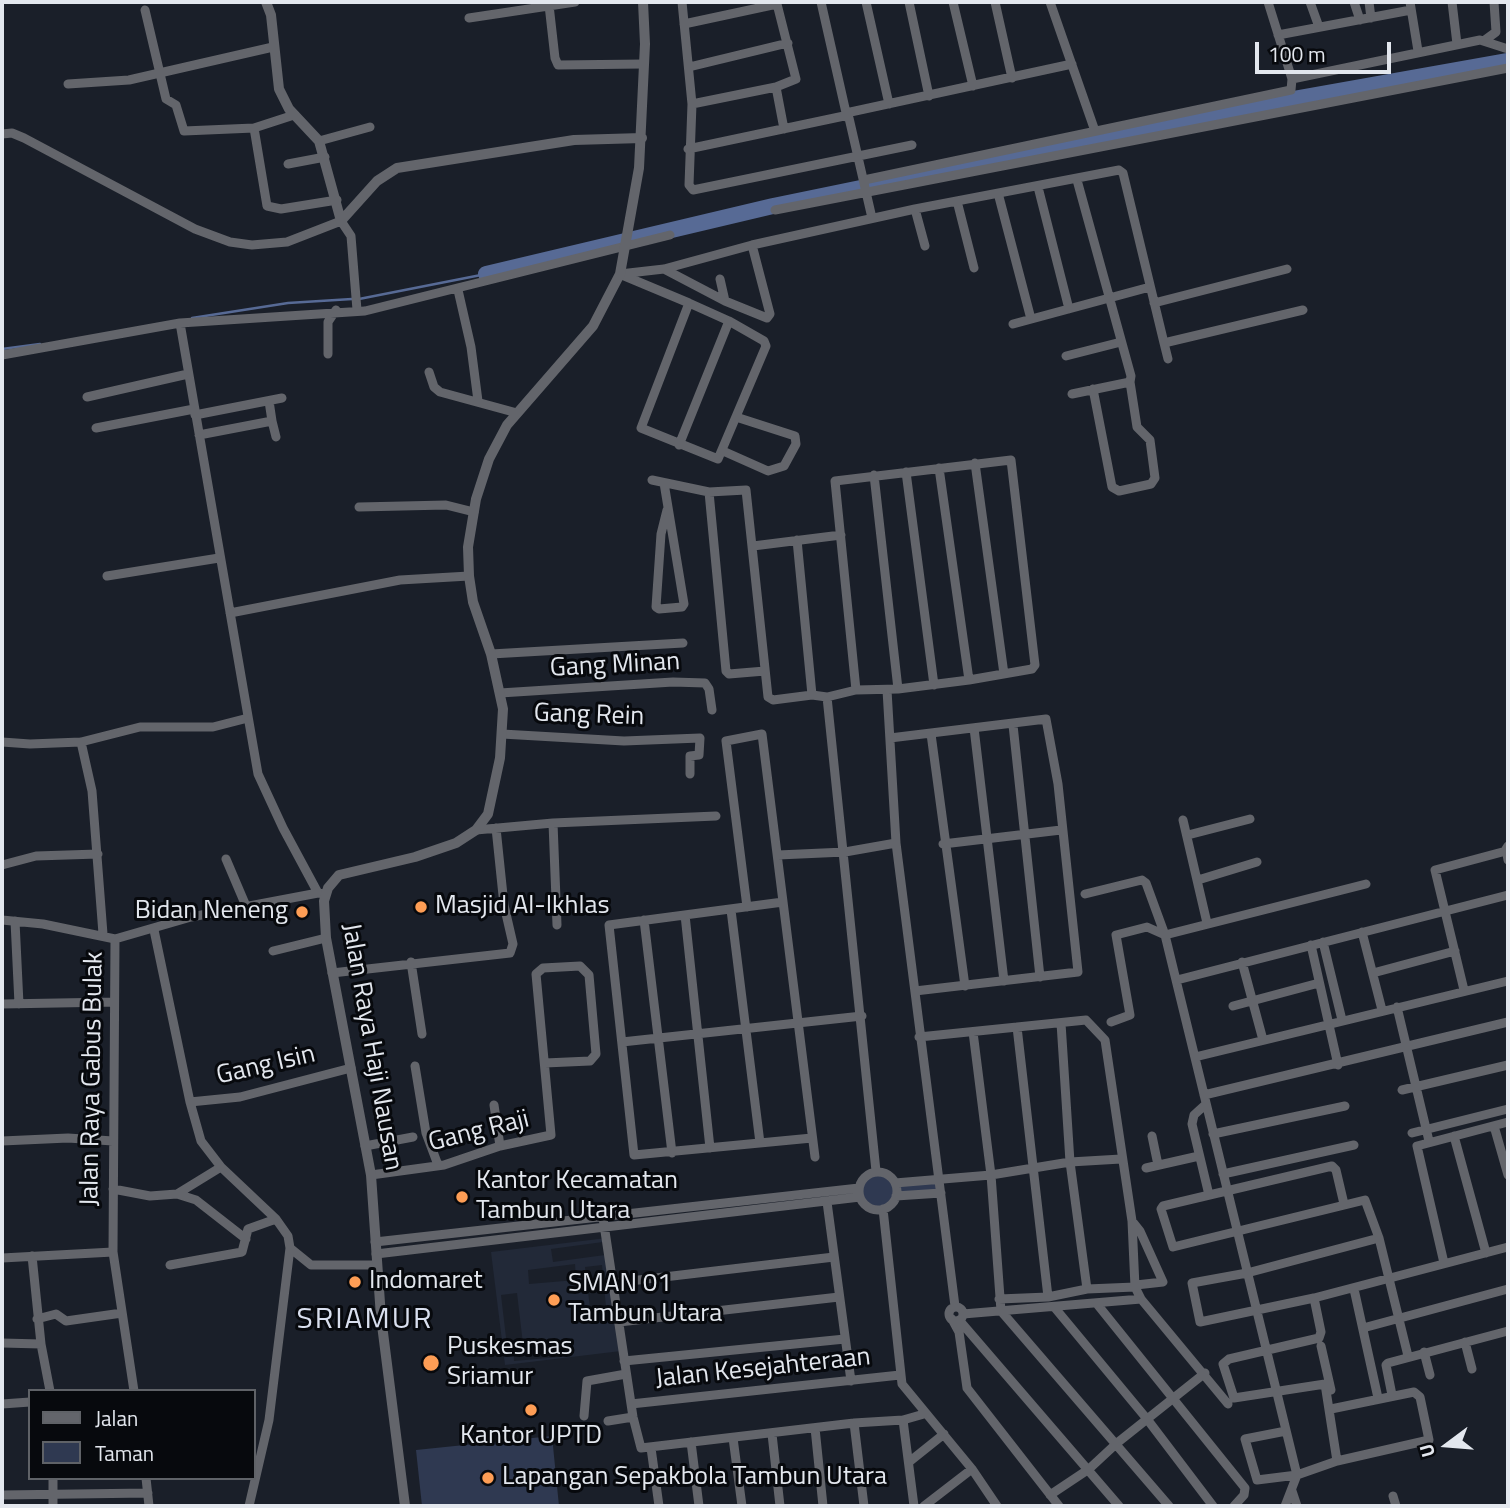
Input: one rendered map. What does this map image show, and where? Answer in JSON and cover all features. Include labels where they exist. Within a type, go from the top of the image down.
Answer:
[{"type":"street","points":[[266,2],[271,15],[279,89],[294,115],[319,142],[341,221],[351,236],[357,310]]},
{"type":"street","points":[[469,18],[575,2]]},
{"type":"street","points":[[476,830],[488,814],[502,734],[500,693],[491,654],[473,601],[469,576],[468,547],[474,512],[489,459],[517,412],[593,326],[620,274],[642,138],[643,2]]},
{"type":"street","points":[[682,2],[692,104],[688,149],[689,185],[696,191],[912,145]]},
{"type":"street","points":[[821,2],[846,115],[852,120],[872,218]]},
{"type":"street","points":[[866,2],[888,104]]},
{"type":"street","points":[[909,2],[929,96]]},
{"type":"street","points":[[953,2],[973,86]]},
{"type":"street","points":[[995,2],[1012,78]]},
{"type":"street","points":[[1050,2],[1095,131]]},
{"type":"street","points":[[775,210],[865,185],[1095,131],[1291,90],[1293,79],[1268,2]]},
{"type":"street","points":[[1310,2],[1319,27]]},
{"type":"street","points":[[1354,2],[1360,20]]},
{"type":"street","points":[[1368,2],[1371,18]]},
{"type":"street","points":[[1452,2],[1457,44]]},
{"type":"street","points":[[1293,79],[1418,51],[1485,40],[1496,32],[1493,2]]},
{"type":"street","points":[[684,24],[776,4],[779,7],[796,79],[776,86],[692,104]]},
{"type":"street","points":[[550,5],[558,65],[643,64]]},
{"type":"street","points":[[1278,35],[1371,18],[1411,6],[1418,51]]},
{"type":"street","points":[[145,10],[166,99],[176,105],[184,131],[254,128],[294,115]]},
{"type":"street","points":[[1485,40],[1508,49]]},
{"type":"street","points":[[689,67],[788,43]]},
{"type":"street","points":[[68,85],[123,81],[273,47]]},
{"type":"street","points":[[688,149],[1072,64]]},
{"type":"street","points":[[865,185],[1508,68]]},
{"type":"street","points":[[776,86],[784,129]]},
{"type":"street","points":[[319,142],[370,127]]},
{"type":"street","points":[[254,128],[269,207],[281,209],[337,200]]},
{"type":"street","points":[[2,134],[12,133],[24,138],[195,229],[230,242],[252,245],[286,242],[341,221],[377,181],[397,168],[564,141],[642,138]]},
{"type":"street","points":[[288,164],[325,157]]},
{"type":"street","points":[[620,274],[664,269],[752,244],[915,209],[1115,171],[1123,173],[1168,359]]},
{"type":"street","points":[[1077,180],[1131,376],[1129,382],[1137,427],[1150,440],[1155,478],[1151,484],[1119,491],[1112,487],[1093,389]]},
{"type":"street","points":[[1038,187],[1069,309]]},
{"type":"street","points":[[998,193],[1031,320]]},
{"type":"street","points":[[957,201],[974,268]]},
{"type":"street","points":[[915,209],[925,246]]},
{"type":"street","points":[[2,355],[180,323],[357,310],[458,290],[670,235]]},
{"type":"street","points":[[664,269],[725,301],[763,317],[770,315],[752,244]]},
{"type":"street","points":[[1154,303],[1287,269]]},
{"type":"street","points":[[620,274],[689,303],[729,321],[765,343],[723,451],[717,459],[644,431],[641,425],[689,303]]},
{"type":"street","points":[[720,279],[725,301]]},
{"type":"street","points":[[1013,324],[1150,287]]},
{"type":"street","points":[[458,290],[471,347],[478,401]]},
{"type":"street","points":[[328,354],[328,327],[336,310]]},
{"type":"street","points":[[1164,343],[1303,310]]},
{"type":"street","points":[[679,445],[729,321]]},
{"type":"street","points":[[180,323],[258,774],[322,894]]},
{"type":"street","points":[[1066,356],[1121,342]]},
{"type":"street","points":[[429,372],[437,390],[517,412]]},
{"type":"street","points":[[87,397],[188,374]]},
{"type":"street","points":[[1073,394],[1129,382]]},
{"type":"street","points":[[96,428],[282,398]]},
{"type":"street","points":[[269,401],[276,438]]},
{"type":"street","points":[[723,451],[768,471],[784,466],[796,444],[795,436],[736,417]]},
{"type":"street","points":[[199,435],[272,421]]},
{"type":"street","points":[[652,480],[709,492],[746,490],[770,699],[812,695],[827,697],[856,690],[887,690],[969,680],[1035,666],[1014,464],[1008,460],[975,463],[835,481],[856,690]]},
{"type":"street","points":[[975,463],[1004,674]]},
{"type":"street","points":[[939,468],[969,680]]},
{"type":"street","points":[[906,472],[934,685]]},
{"type":"street","points":[[874,475],[898,689]]},
{"type":"street","points":[[664,482],[684,604],[682,607],[659,609],[656,607],[661,534],[667,510]]},
{"type":"street","points":[[709,492],[726,671],[729,674],[765,671]]},
{"type":"street","points":[[359,507],[446,505],[474,512]]},
{"type":"street","points":[[753,546],[841,535]]},
{"type":"street","points":[[797,540],[812,695]]},
{"type":"street","points":[[107,576],[219,558]]},
{"type":"street","points":[[230,613],[400,580],[469,576]]},
{"type":"street","points":[[491,654],[684,643]]},
{"type":"street","name":"Gang Minan","points":[[500,693],[673,682],[705,683],[709,689],[712,710]]},
{"type":"street","points":[[887,690],[896,843],[955,1306],[949,1311],[958,1318],[1119,1506]]},
{"type":"street","points":[[827,697],[876,1171]]},
{"type":"street","points":[[2,742],[81,742],[140,727],[213,727],[248,718]]},
{"type":"street","points":[[890,738],[1046,719],[1058,784],[1078,972],[915,991]]},
{"type":"street","points":[[1013,725],[1040,977]]},
{"type":"street","points":[[974,728],[1004,981]]},
{"type":"street","name":"Gang Rein","points":[[502,734],[569,735],[624,741],[700,738],[699,755],[690,757],[690,774]]},
{"type":"street","points":[[747,907],[727,739],[762,734],[765,737],[815,1157]]},
{"type":"street","points":[[931,734],[943,844],[965,986]]},
{"type":"street","points":[[81,742],[92,791],[103,934]]},
{"type":"street","points":[[476,830],[553,823],[716,816]]},
{"type":"street","points":[[1188,835],[1250,819]]},
{"type":"street","points":[[1184,820],[1207,923]]},
{"type":"street","points":[[553,823],[557,925]]},
{"type":"street","points":[[332,973],[411,962],[508,954],[513,944],[505,905],[496,828]]},
{"type":"street","name":"Jalan Raya Haji Nausan","points":[[405,1506],[376,1254],[371,1175],[332,973],[322,894],[333,880],[346,872],[437,850],[476,830]]},
{"type":"street","points":[[943,844],[1061,830]]},
{"type":"street","points":[[778,855],[845,852],[896,843]]},
{"type":"street","points":[[1464,990],[1435,870],[1508,852]]},
{"type":"street","points":[[2,865],[36,856],[98,854]]},
{"type":"street","points":[[226,859],[246,906]]},
{"type":"street","points":[[1198,880],[1257,862]]},
{"type":"street","points":[[1085,894],[1142,880],[1146,883],[1165,935],[1223,1174],[1230,1192],[1237,1231],[1297,1475],[1284,1506]]},
{"type":"street","points":[[1111,1022],[1130,1015],[1116,935],[1147,927],[1165,935],[1366,884]]},
{"type":"street","name":"Jalan Raya Gabus Bulak","points":[[134,1389],[113,1252],[115,939],[246,906],[322,894]]},
{"type":"street","points":[[1177,980],[1508,895]]},
{"type":"street","points":[[783,902],[611,923],[608,927],[634,1155],[812,1138]]},
{"type":"street","points":[[731,910],[760,1143]]},
{"type":"street","points":[[685,915],[710,1148]]},
{"type":"street","points":[[2,920],[103,934],[115,939]]},
{"type":"street","points":[[644,920],[672,1153]]},
{"type":"street","points":[[15,921],[19,1004]]},
{"type":"street","points":[[154,930],[190,1102],[201,1141],[221,1167],[276,1219],[288,1236],[290,1248],[269,1420],[256,1476]]},
{"type":"street","points":[[1362,932],[1382,1010]]},
{"type":"street","points":[[273,951],[326,938]]},
{"type":"street","points":[[1323,942],[1342,1020]]},
{"type":"street","points":[[1311,945],[1338,1065]]},
{"type":"street","points":[[1373,973],[1455,951]]},
{"type":"street","points":[[411,962],[422,1034]]},
{"type":"street","points":[[1242,962],[1263,1040]]},
{"type":"street","points":[[580,966],[589,975],[596,1054],[590,1060],[545,1063],[537,974],[544,968],[580,966]]},
{"type":"street","points":[[1195,1057],[1508,981]]},
{"type":"street","points":[[1233,1006],[1319,982]]},
{"type":"street","points":[[2,1004],[114,1002]]},
{"type":"street","points":[[1397,1007],[1429,1141]]},
{"type":"street","points":[[622,1042],[862,1016]]},
{"type":"street","points":[[919,1037],[1086,1020],[1105,1040],[1132,1221],[1135,1286],[1141,1299],[1228,1404]]},
{"type":"street","points":[[1209,1195],[1192,1124],[1194,1115],[1205,1100],[1508,1022]]},
{"type":"street","points":[[1061,1023],[1070,1162],[1087,1289]]},
{"type":"street","points":[[1017,1027],[1048,1297]]},
{"type":"street","points":[[973,1032],[991,1175],[1001,1311],[1169,1506]]},
{"type":"street","name":"Gang Raji","points":[[371,1175],[438,1165],[500,1146],[549,1136],[552,1132],[545,1063]]},
{"type":"street","points":[[1402,1090],[1416,1089],[1508,1065]]},
{"type":"street","points":[[415,1066],[426,1133],[438,1165]]},
{"type":"street","name":"Gang Isin","points":[[190,1102],[240,1097],[351,1068]]},
{"type":"street","points":[[494,1105],[500,1146]]},
{"type":"street","points":[[1213,1134],[1345,1106]]},
{"type":"street","points":[[1412,1133],[1508,1109]]},
{"type":"street","points":[[1444,1263],[1416,1149],[1419,1144],[1429,1141],[1508,1122]]},
{"type":"street","points":[[1494,1126],[1508,1175]]},
{"type":"street","points":[[1152,1136],[1158,1165]]},
{"type":"street","points":[[1454,1136],[1486,1253]]},
{"type":"street","points":[[365,1146],[413,1137]]},
{"type":"street","points":[[2,1140],[68,1138],[113,1141]]},
{"type":"street","points":[[1223,1174],[1354,1145]]},
{"type":"street","points":[[1146,1168],[1199,1156]]},
{"type":"street","points":[[895,1183],[991,1175],[1070,1162],[1121,1159]]},
{"type":"street","points":[[1344,1204],[1336,1170],[1332,1166],[1162,1207],[1171,1245],[1365,1200],[1379,1238],[1408,1356]]},
{"type":"street","points":[[177,1194],[221,1167]]},
{"type":"street","points":[[859,1193],[864,1177],[876,1171],[887,1174],[895,1183],[896,1196]]},
{"type":"street","points":[[113,1189],[150,1196],[177,1194],[202,1204],[246,1239]]},
{"type":"street","points":[[376,1254],[435,1237],[603,1218],[827,1202],[859,1193]]},
{"type":"street","points":[[290,1248],[311,1265],[376,1254],[605,1228],[725,1209],[859,1193]]},
{"type":"street","points":[[859,1193],[871,1209],[883,1209],[896,1196],[942,1193]]},
{"type":"street","points":[[827,1202],[850,1381]]},
{"type":"street","points":[[883,1209],[900,1376],[905,1390],[972,1469],[995,1505]]},
{"type":"street","points":[[603,1218],[632,1418],[638,1444],[642,1448],[853,1423],[903,1420],[924,1414]]},
{"type":"street","points":[[170,1265],[239,1254],[244,1251],[248,1229],[276,1219]]},
{"type":"street","points":[[999,1299],[1048,1297],[1087,1289],[1163,1282],[1139,1230],[1132,1221]]},
{"type":"street","points":[[435,1237],[436,1248]]},
{"type":"street","points":[[1379,1238],[1247,1273],[1192,1283],[1200,1322],[1257,1312],[1354,1289],[1508,1247]]},
{"type":"street","points":[[2,1258],[113,1252]]},
{"type":"street","points":[[32,1256],[37,1319],[50,1389]]},
{"type":"street","points":[[613,1283],[834,1257]]},
{"type":"street","points":[[1354,1289],[1378,1398]]},
{"type":"street","points":[[1363,1328],[1508,1289]]},
{"type":"street","points":[[619,1322],[839,1297]]},
{"type":"street","points":[[1314,1298],[1321,1332],[1319,1338],[1225,1360],[1223,1364],[1234,1398],[1325,1384],[1334,1409]]},
{"type":"street","points":[[958,1318],[1001,1311],[1141,1299]]},
{"type":"street","points":[[1097,1304],[1245,1488],[1244,1495],[1234,1506]]},
{"type":"street","points":[[1055,1308],[1147,1419],[1213,1506]]},
{"type":"street","points":[[37,1319],[55,1314],[66,1321],[122,1313]]},
{"type":"street","points":[[958,1318],[967,1388],[1059,1506]]},
{"type":"street","points":[[1392,1395],[1386,1365],[1408,1356],[1507,1332],[1508,1344]]},
{"type":"street","points":[[624,1361],[845,1339]]},
{"type":"street","points":[[1465,1342],[1472,1369]]},
{"type":"street","points":[[2,1343],[41,1344]]},
{"type":"street","points":[[1321,1346],[1334,1409],[1337,1461]]},
{"type":"street","points":[[1424,1352],[1430,1375]]},
{"type":"street","points":[[1050,1495],[1089,1469],[1117,1443],[1176,1399],[1205,1373]]},
{"type":"street","points":[[584,1416],[587,1381],[626,1374]]},
{"type":"street","name":"Jalan Kesejahteraan","points":[[631,1404],[900,1376]]},
{"type":"street","points":[[1286,1431],[1245,1438],[1257,1480],[1297,1475],[1337,1461],[1429,1440],[1417,1392],[1334,1409]]},
{"type":"street","points":[[2,1404],[28,1402]]},
{"type":"street","points":[[608,1421],[632,1418]]},
{"type":"street","points":[[903,1420],[914,1506]]},
{"type":"street","points":[[853,1423],[864,1506]]},
{"type":"street","points":[[815,1428],[823,1506]]},
{"type":"street","points":[[772,1434],[780,1506]]},
{"type":"street","points":[[909,1462],[944,1434]]},
{"type":"street","points":[[733,1438],[742,1506]]},
{"type":"street","points":[[691,1442],[699,1506]]},
{"type":"street","points":[[651,1448],[659,1506]]},
{"type":"street","points":[[924,1506],[972,1469]]},
{"type":"street","points":[[53,1480],[53,1501]]},
{"type":"street","points":[[146,1480],[149,1506]]},
{"type":"street","points":[[249,1506],[255,1480]]},
{"type":"street","points":[[1292,1491],[1297,1506]]},
{"type":"street","points":[[2,1495],[53,1501],[148,1493]]},
{"type":"street","points":[[1393,1496],[1396,1506]]},
{"type":"shaded area","name":"SMAN 01 Tambun Utara","points":[[607,1238],[621,1351],[505,1365],[491,1252]],"holes":[[[603,1242],[605,1255],[553,1262],[551,1249]],[[575,1264],[576,1280],[529,1284],[528,1270]],[[602,1265],[606,1307],[590,1308],[585,1267]],[[517,1293],[523,1344],[507,1346],[501,1295]],[[558,1342],[559,1357],[514,1361],[513,1346]]]},
{"type":"green space","points":[[1508,61],[1508,68],[866,190],[871,186],[1283,101]]},
{"type":"green space","points":[[876,1171],[887,1174],[896,1183],[940,1178],[941,1193],[896,1196],[889,1207],[877,1211],[865,1205],[859,1194],[861,1182]]},
{"type":"green space","name":"Lapangan Sepakbola Tambun Utara","points":[[552,1436],[559,1506],[422,1506],[416,1450]]},
{"type":"waterway","points":[[486,274],[773,206],[1283,101],[1508,61]]},
{"type":"waterway","points":[[359,299],[486,274]]},
{"type":"waterway","points":[[192,318],[288,303],[352,299]]},
{"type":"waterway","points":[[2,349],[40,344]]},
{"type":"place","name":"Masjid Al-Ikhlas","points":[[421,907]]},
{"type":"place","name":"Bidan Neneng","points":[[302,912]]},
{"type":"place","name":"Kantor Kecamatan Tambun Utara","points":[[462,1197]]},
{"type":"place","name":"Indomaret","points":[[355,1282]]},
{"type":"place","name":"SMAN 01 Tambun Utara","points":[[554,1300]]},
{"type":"place","name":"Puskesmas Sriamur","points":[[431,1363]]},
{"type":"place","name":"Kantor UPTD","points":[[531,1410]]},
{"type":"place","name":"Lapangan Sepakbola Tambun Utara","points":[[488,1478]]},
{"type":"district","name":"SRIAMUR","points":[[365,1321]]}]
